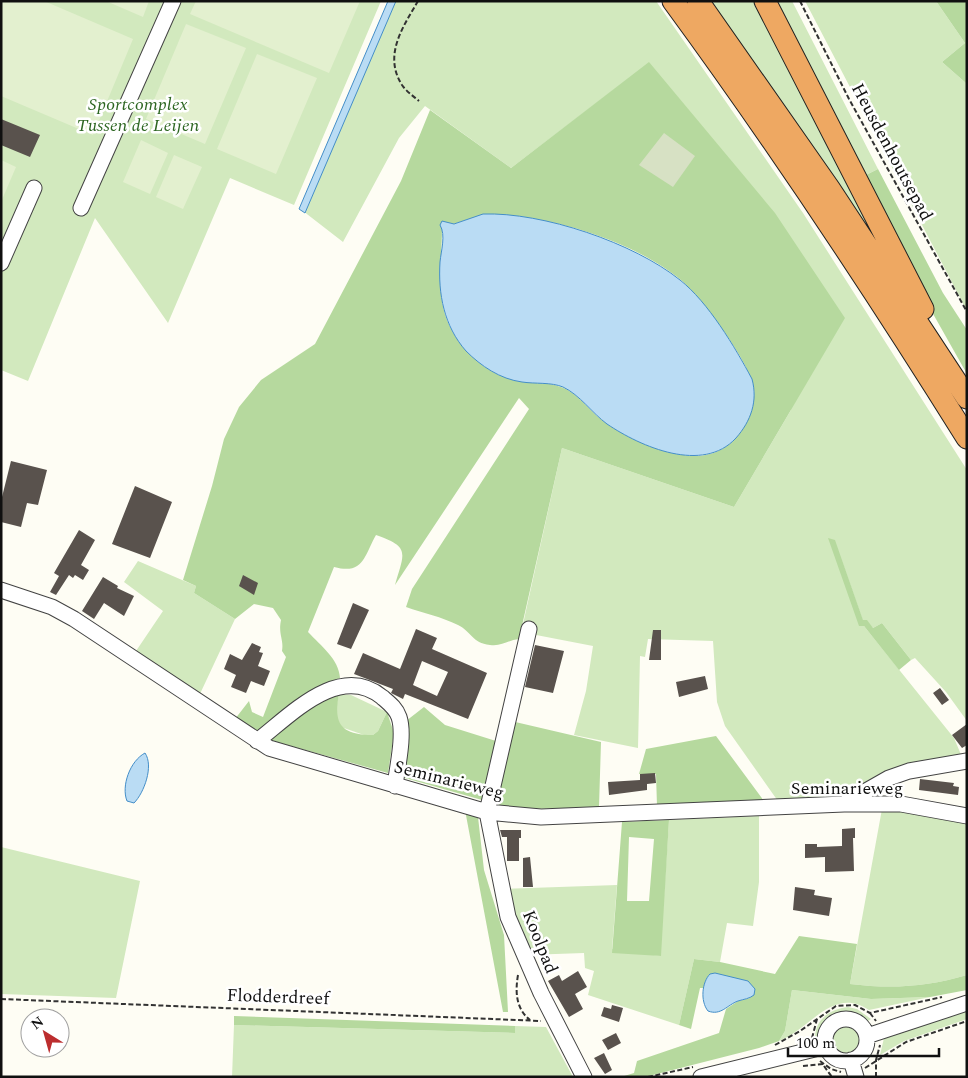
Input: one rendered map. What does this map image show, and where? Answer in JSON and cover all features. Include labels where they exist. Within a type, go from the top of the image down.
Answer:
[{"type":"highway","points":[[673,1],[813,200],[895,323],[967,438]]},
{"type":"highway","points":[[698,1],[824,180],[944,360],[967,398]]},
{"type":"highway","points":[[765,1],[882,224],[924,310],[944,360]]},
{"type":"street","points":[[81,208],[173,1]]},
{"type":"street","points":[[1,263],[34,188]]},
{"type":"street","name":"Seminarieweg","points":[[1,590],[52,607],[74,619],[269,748],[487,812],[541,817],[844,804],[901,804],[967,816]]},
{"type":"street","points":[[487,812],[529,629]]},
{"type":"street","points":[[257,741],[317,694],[346,687],[373,690],[394,708],[400,718],[401,732],[395,786]]},
{"type":"street","points":[[844,804],[889,778],[909,771],[967,761]]},
{"type":"street","name":"Koolpad","points":[[487,812],[508,917],[555,1021],[584,1077]]},
{"type":"street","points":[[867,1036],[967,1003]]},
{"type":"street","points":[[848,1019],[860,1024],[867,1036],[865,1048],[857,1058],[851,1060],[836,1058],[827,1046],[827,1032],[830,1026],[842,1020],[848,1019]]},
{"type":"street","points":[[698,1072],[827,1046]]},
{"type":"street","points":[[851,1060],[856,1077]]},
{"type":"path","points":[[418,1],[398,37],[392,63],[402,85],[419,101]]},
{"type":"path","name":"Heusdenhoutsepad","points":[[800,1],[849,100],[967,312]]},
{"type":"path","points":[[519,973],[518,1005],[522,1014],[531,1020]]},
{"type":"path","points":[[767,1048],[783,1041],[836,1006],[855,1005],[870,1012],[948,996]]},
{"type":"path","name":"Flodderdreef","points":[[1,999],[555,1021]]},
{"type":"path","points":[[876,1077],[876,1060],[906,1042],[967,1021]]},
{"type":"path","points":[[823,1064],[832,1077]]},
{"type":"path","points":[[648,1077],[698,1072]]},
{"type":"green space","name":"Sportcomplex Tussen de Leijen","points":[[1,1],[381,1],[294,205],[230,178],[168,323],[95,218],[28,381],[1,370]]},
{"type":"green space","points":[[1,1],[44,1],[133,39],[93,135],[1,96]]},
{"type":"green space","points":[[106,1],[149,1],[143,17]]},
{"type":"green space","points":[[196,1],[360,1],[329,73],[190,14]]},
{"type":"green space","points":[[391,1],[656,1],[803,213],[967,470],[967,721],[946,692],[915,658],[911,660],[882,623],[873,628],[863,621],[835,541],[864,626],[954,738],[962,757],[841,798],[780,804],[725,726],[717,702],[713,641],[648,639],[645,657],[640,656],[638,748],[574,735],[586,691],[593,646],[531,634],[532,626],[523,624],[562,448],[734,507],[791,410],[649,63],[511,168],[425,106],[399,138],[343,242],[303,211]]},
{"type":"green space","points":[[704,1],[756,1],[894,272]]},
{"type":"green space","points":[[769,1],[792,1],[878,169],[864,176]]},
{"type":"green space","points":[[805,1],[936,1],[965,43],[942,62],[967,84],[967,311]]},
{"type":"green space","points":[[936,1],[967,2],[967,84],[942,62],[965,43]]},
{"type":"green space","points":[[186,24],[246,48],[205,144],[146,119]]},
{"type":"green space","points":[[257,54],[317,78],[276,174],[217,149]]},
{"type":"green space","points":[[649,62],[775,213],[845,318],[734,507],[562,448],[519,639],[498,645],[490,645],[479,642],[452,622],[406,607],[412,589],[529,409],[519,398],[395,585],[401,565],[402,552],[395,543],[376,535],[362,562],[357,566],[344,569],[334,567],[308,632],[333,659],[340,678],[316,688],[257,733],[235,719],[249,701],[252,712],[263,717],[286,657],[282,651],[281,620],[273,608],[254,604],[235,619],[194,593],[196,586],[183,580],[212,486],[224,439],[239,407],[261,380],[315,344],[401,181],[430,110],[511,168]],"holes":[[[472,218],[526,218],[587,232],[629,248],[666,269],[682,281],[713,316],[735,348],[751,378],[754,389],[752,409],[735,439],[721,449],[699,456],[680,455],[655,448],[607,424],[566,389],[555,385],[507,378],[495,373],[474,358],[456,338],[450,326],[445,314],[440,283],[442,229],[448,223],[454,224]]]},
{"type":"green space","points":[[664,133],[695,156],[673,187],[639,165]]},
{"type":"green space","points":[[141,140],[168,153],[150,194],[123,182]]},
{"type":"green space","points":[[174,155],[202,167],[183,209],[156,197]]},
{"type":"green space","points":[[1,160],[16,167],[1,202]]},
{"type":"green space","points":[[878,169],[943,293],[967,330],[967,374],[932,312],[864,176]]},
{"type":"green space","points":[[828,538],[835,540],[863,620],[867,620],[873,628],[882,623],[911,660],[899,670],[864,626],[859,626]]},
{"type":"green space","points":[[138,561],[196,586],[194,593],[235,619],[199,696],[134,654],[163,611],[124,582]]},
{"type":"green space","points":[[339,694],[351,695],[387,712],[378,731],[373,735],[364,735],[341,727],[335,712]]},
{"type":"green space","points":[[339,694],[337,713],[339,720],[342,726],[353,733],[373,735],[378,731],[387,712],[394,733],[388,773],[266,739],[301,709]]},
{"type":"green space","points":[[424,707],[445,725],[496,741],[482,800],[398,776],[406,721]]},
{"type":"green space","points":[[511,721],[601,742],[599,807],[532,809],[493,803]]},
{"type":"green space","points":[[716,736],[767,805],[657,806],[656,774],[639,774],[646,749]]},
{"type":"green space","points":[[882,809],[967,820],[967,975],[909,986],[850,984]]},
{"type":"green space","points":[[465,810],[478,817],[484,870],[504,935],[508,1012],[503,1012]]},
{"type":"green space","points":[[759,816],[759,882],[753,926],[727,923],[720,962],[694,959],[679,1025],[588,995],[594,971],[585,968],[584,953],[527,955],[503,889],[617,885],[612,949],[660,956],[669,820]]},
{"type":"green space","points":[[669,820],[661,956],[612,953],[622,822]],"holes":[[[629,837],[654,839],[649,901],[627,901]]]},
{"type":"green space","points":[[1,847],[140,881],[116,998],[1,994]]},
{"type":"green space","points":[[799,936],[857,944],[850,984],[909,986],[967,975],[967,990],[930,997],[871,999],[792,990],[785,1031],[779,1041],[759,1048],[645,1077],[621,1077],[634,1073],[637,1061],[719,1033],[726,1009],[738,1001],[750,998],[748,981],[732,978],[704,984],[704,988],[700,988],[691,1029],[679,1025],[694,959],[720,962],[775,974]]},
{"type":"green space","points":[[792,990],[871,999],[930,997],[869,1010],[856,1004],[844,1003],[833,1006],[779,1041],[785,1031]]},
{"type":"green space","points":[[848,1007],[857,1009],[871,1019],[865,1023],[859,1018],[846,1014],[834,1018],[829,1022],[822,1035],[815,1037],[818,1025],[825,1016],[830,1012]]},
{"type":"green space","points":[[967,1009],[967,1019],[904,1041],[880,1055],[884,1038]]},
{"type":"green space","points":[[234,1016],[515,1026],[515,1033],[234,1025]]},
{"type":"green space","points":[[847,1024],[853,1025],[861,1033],[861,1045],[853,1053],[847,1054],[841,1053],[833,1045],[832,1039],[833,1033],[841,1025]]},
{"type":"green space","points":[[234,1025],[515,1033],[515,1026],[546,1027],[573,1077],[232,1077]]},
{"type":"water","points":[[388,1],[396,1],[305,213],[299,209]]},
{"type":"water","points":[[483,214],[533,218],[587,232],[638,254],[661,266],[680,280],[701,300],[711,313],[738,353],[752,379],[754,403],[746,425],[736,438],[722,449],[707,454],[672,453],[654,448],[621,433],[607,424],[575,395],[563,387],[506,378],[491,371],[472,357],[452,331],[444,309],[440,286],[443,238],[440,225],[442,221],[454,224]]},
{"type":"water","points":[[145,753],[148,758],[147,779],[138,799],[134,803],[127,801],[125,788],[128,774],[135,762]]},
{"type":"water","points":[[715,973],[748,981],[755,989],[754,995],[720,1011],[708,1011],[705,1007],[703,992],[707,977]]},
{"type":"building","points":[[1,119],[40,135],[30,157],[1,145]]},
{"type":"building","points":[[11,461],[47,470],[38,505],[27,503],[21,527],[1,522],[1,501]]},
{"type":"building","points":[[135,486],[172,502],[150,558],[112,544]]},
{"type":"building","points":[[79,530],[95,540],[81,565],[89,570],[83,580],[75,575],[73,578],[69,575],[56,595],[50,592],[59,576],[54,573]]},
{"type":"building","points":[[243,575],[258,583],[254,595],[239,586]]},
{"type":"building","points":[[103,577],[118,586],[117,588],[134,596],[124,616],[104,603],[94,619],[82,611]]},
{"type":"building","points":[[353,603],[369,610],[351,649],[337,644]]},
{"type":"building","points":[[416,629],[437,638],[432,649],[487,673],[468,719],[405,694],[403,699],[391,693],[393,689],[354,674],[363,653],[400,669]],"holes":[[[422,661],[448,672],[437,696],[413,685]]]},
{"type":"building","points":[[653,630],[661,630],[661,660],[649,660]]},
{"type":"building","points":[[252,643],[261,647],[259,652],[263,653],[258,666],[270,671],[264,686],[251,681],[246,693],[231,687],[236,675],[224,669],[230,654],[242,660]]},
{"type":"building","points":[[535,645],[564,651],[553,693],[525,687]]},
{"type":"building","points":[[705,676],[708,689],[679,697],[676,682]]},
{"type":"building","points":[[940,688],[949,700],[942,705],[933,693]]},
{"type":"building","points":[[967,724],[967,745],[962,748],[952,735]]},
{"type":"building","points":[[655,773],[656,783],[647,784],[647,790],[609,795],[608,782],[640,780],[640,774]]},
{"type":"building","points":[[920,779],[954,783],[953,786],[959,787],[958,795],[919,790]]},
{"type":"building","points":[[855,828],[855,838],[853,838],[854,871],[825,872],[825,857],[805,858],[805,844],[817,844],[817,847],[842,846],[842,829]]},
{"type":"building","points":[[500,830],[521,830],[519,861],[507,861],[507,837],[502,837]]},
{"type":"building","points":[[530,857],[533,887],[523,887],[523,858]]},
{"type":"building","points":[[795,887],[815,890],[814,895],[832,898],[829,916],[793,910]]},
{"type":"building","points":[[578,971],[587,987],[575,994],[583,1009],[569,1017],[548,981],[559,975],[562,981]]},
{"type":"building","points":[[612,1005],[623,1008],[619,1022],[601,1016],[604,1007],[611,1009]]},
{"type":"building","points":[[616,1033],[621,1043],[608,1050],[602,1040]]},
{"type":"building","points":[[604,1053],[612,1070],[605,1074],[594,1058]]}]
